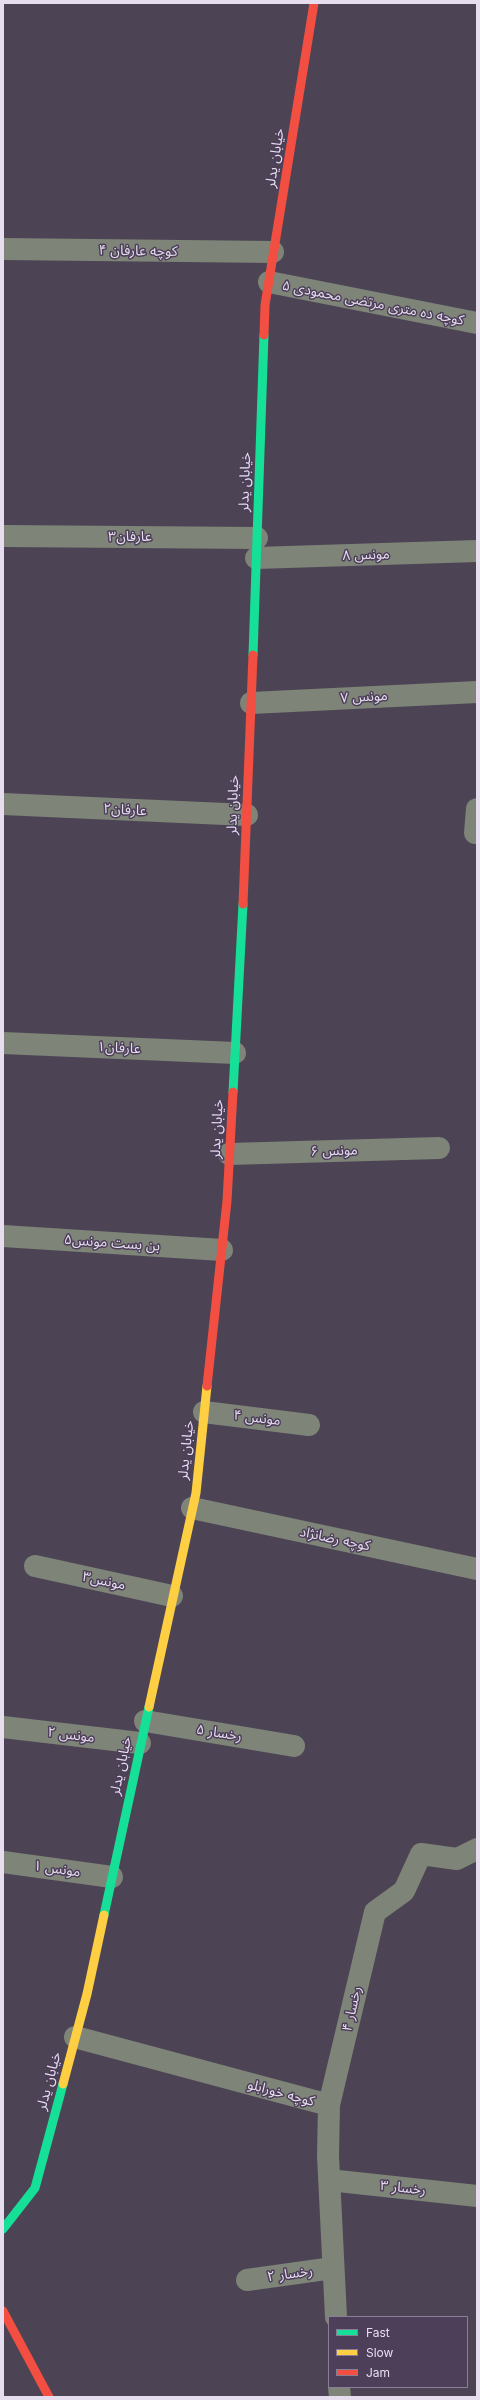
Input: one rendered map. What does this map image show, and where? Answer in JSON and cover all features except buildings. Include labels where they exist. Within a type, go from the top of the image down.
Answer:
[{"type":"street","name":"خیابان یدلر","points":[[3,2229],[35,2188],[87,1994],[140,1743],[192,1508],[222,1250],[229,1154],[247,816],[265,305],[314,3]]},
{"type":"street","name":"کوچه عارفان ۴","points":[[3,249],[274,252]]},
{"type":"street","name":"کوچه ده متری مرتضی محمودی ۵","points":[[269,282],[477,323]]},
{"type":"street","name":"عارفان۳","points":[[3,536],[256,548]]},
{"type":"street","name":"مونس ۸","points":[[256,548],[477,552]]},
{"type":"street","name":"مونس ۷","points":[[251,703],[477,692]]},
{"type":"street","name":"عارفان۲","points":[[3,804],[247,816]]},
{"type":"street","points":[[475,833],[477,809]]},
{"type":"street","name":"عارفان۱","points":[[3,1043],[235,1053]]},
{"type":"street","name":"مونس ۶","points":[[229,1154],[439,1148]]},
{"type":"street","name":"بن بست مونس۵","points":[[3,1236],[222,1250]]},
{"type":"street","name":"مونس ۴","points":[[204,1412],[310,1424]]},
{"type":"street","name":"کوچه رضانژاد","points":[[192,1508],[477,1570]]},
{"type":"street","name":"مونس۳","points":[[35,1566],[172,1596]]},
{"type":"street","name":"رخسار ۵","points":[[145,1721],[294,1746]]},
{"type":"street","name":"مونس ۲","points":[[3,1727],[140,1743]]},
{"type":"street","name":"رخسار ۴","points":[[329,2106],[375,1912],[404,1891],[420,1854],[457,1859],[477,1849]]},
{"type":"street","name":"مونس ۱","points":[[3,1862],[112,1877]]},
{"type":"street","name":"کوچه خورابلو","points":[[75,2037],[329,2106],[329,2180],[336,2316]]},
{"type":"street","name":"رخسار ۳","points":[[329,2180],[477,2196]]},
{"type":"street","name":"رخسار ۲","points":[[247,2280],[333,2268]]},
{"type":"street","points":[[3,2311],[48,2397]]},
{"type":"traffic: fast","points":[[253,655],[264,335]]},
{"type":"traffic: fast","points":[[233,1092],[243,904]]},
{"type":"traffic: fast","points":[[104,1915],[149,1707]]},
{"type":"traffic: fast","points":[[3,2229],[35,2188],[63,2084]]},
{"type":"traffic: slow","points":[[149,1707],[196,1493],[207,1386]]},
{"type":"traffic: slow","points":[[63,2084],[87,1994],[104,1915]]},
{"type":"traffic: jam","points":[[264,335],[265,305],[314,3]]},
{"type":"traffic: jam","points":[[243,904],[253,655]]},
{"type":"traffic: jam","points":[[207,1386],[227,1201],[233,1092]]},
{"type":"traffic: jam","points":[[3,2311],[49,2397]]}]
